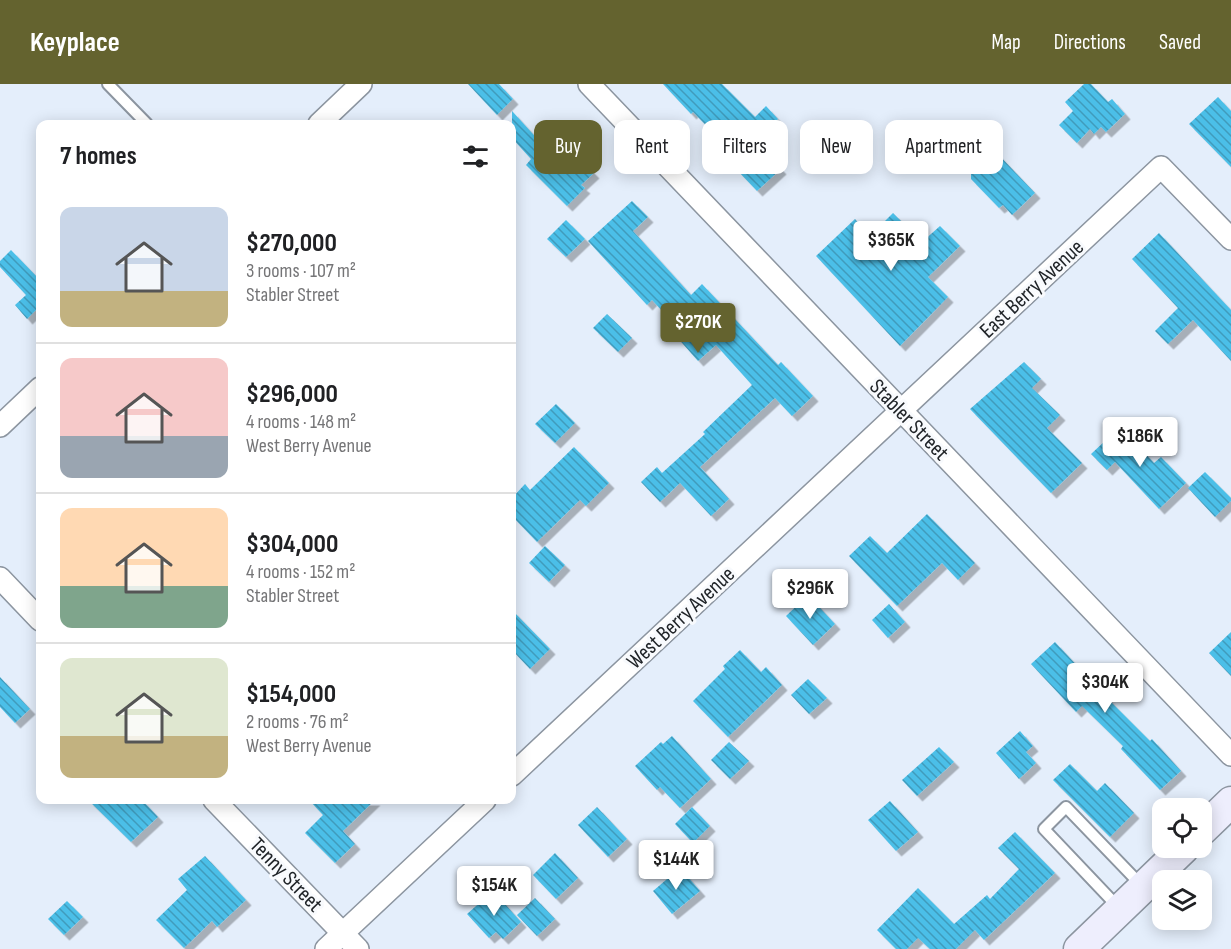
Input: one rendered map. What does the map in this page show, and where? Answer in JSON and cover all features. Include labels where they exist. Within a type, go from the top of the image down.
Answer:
[{"type":"street","points":[[323,120],[361,84]]},
{"type":"street","name":"Stabler Street","points":[[589,84],[1231,755]]},
{"type":"street","name":"East Berry Avenue","points":[[900,410],[1161,167],[1231,239]]},
{"type":"street","points":[[0,426],[36,392]]},
{"type":"street","name":"West Berry Avenue","points":[[516,771],[900,410]]},
{"type":"street","points":[[0,578],[36,616]]},
{"type":"street","points":[[1212,820],[1231,802]]},
{"type":"street","name":"Tenny Street","points":[[218,804],[358,949]]},
{"type":"street","points":[[326,949],[481,804]]},
{"type":"street","points":[[1079,949],[1173,858]]},
{"type":"lane","points":[[108,84],[143,120]]},
{"type":"lane","points":[[1120,909],[1044,829],[1066,807],[1143,887]]},
{"type":"building","points":[[468,84],[499,84],[513,99],[497,115]]},
{"type":"building","points":[[663,84],[722,84],[755,117],[766,106],[778,119],[702,121],[693,112],[691,114]]},
{"type":"building","points":[[1084,84],[1091,84],[1108,102],[1112,99],[1125,114],[1106,132],[1101,127],[1094,134],[1090,129],[1077,143],[1059,125],[1073,111],[1065,102]]},
{"type":"building","points":[[1218,97],[1231,111],[1231,167],[1189,124]]},
{"type":"building","points":[[512,111],[534,135],[534,173],[526,165],[531,159],[516,142],[516,120],[512,120]]},
{"type":"building","points":[[1003,159],[1035,193],[1012,215],[1003,205],[999,208],[971,179],[971,174],[1003,174]]},
{"type":"building","points":[[535,174],[593,174],[581,185],[585,188],[567,206]]},
{"type":"building","points":[[741,174],[776,174],[757,191]]},
{"type":"building","points":[[632,201],[648,217],[633,231],[691,295],[702,284],[778,365],[781,362],[813,396],[792,416],[775,398],[700,467],[729,499],[711,516],[680,483],[660,502],[641,482],[657,467],[662,473],[705,434],[703,432],[752,385],[716,345],[698,361],[676,336],[681,331],[652,300],[647,305],[588,241]]},
{"type":"building","points":[[893,213],[922,242],[940,226],[960,246],[928,277],[948,297],[900,346],[816,256],[855,219],[870,236]]},
{"type":"building","points":[[566,220],[585,239],[566,257],[547,239]]},
{"type":"building","points":[[1159,233],[1231,310],[1231,361],[1193,320],[1168,344],[1155,331],[1178,308],[1132,259]]},
{"type":"building","points":[[11,250],[36,276],[36,310],[27,319],[15,305],[26,295],[0,267],[0,261]]},
{"type":"building","points":[[607,314],[632,338],[618,352],[593,328]]},
{"type":"building","points":[[1024,362],[1041,379],[1032,388],[1060,415],[1047,428],[1082,463],[1051,493],[970,409]]},
{"type":"building","points":[[556,404],[575,423],[555,443],[535,424]]},
{"type":"building","points":[[1120,427],[1154,463],[1161,457],[1186,483],[1159,509],[1115,462],[1107,470],[1091,454]]},
{"type":"building","points":[[574,447],[609,483],[586,506],[580,500],[537,542],[516,520],[516,494],[525,484],[530,490]]},
{"type":"building","points":[[1205,472],[1231,498],[1231,501],[1215,517],[1188,488]]},
{"type":"building","points":[[927,514],[975,563],[958,580],[942,563],[897,606],[849,556],[870,536],[887,553]]},
{"type":"building","points":[[545,546],[565,565],[549,582],[529,563]]},
{"type":"building","points":[[808,595],[835,624],[813,645],[786,616]]},
{"type":"building","points":[[889,604],[905,622],[888,638],[872,620]]},
{"type":"building","points":[[516,614],[550,649],[530,669],[516,654]]},
{"type":"building","points":[[1231,632],[1231,676],[1209,653]]},
{"type":"building","points":[[1055,642],[1109,700],[1150,741],[1152,739],[1181,771],[1160,790],[1121,749],[1123,746],[1082,706],[1076,712],[1031,664]]},
{"type":"building","points":[[740,650],[761,672],[766,667],[782,685],[728,737],[693,701],[725,669],[723,666]]},
{"type":"building","points":[[0,677],[30,709],[15,723],[0,707]]},
{"type":"building","points":[[808,679],[827,698],[809,714],[791,695]]},
{"type":"building","points":[[1020,731],[1033,746],[1026,752],[1036,763],[1019,779],[996,753]]},
{"type":"building","points":[[672,736],[711,779],[680,808],[660,787],[657,790],[635,766],[661,742],[663,744]]},
{"type":"building","points":[[729,742],[749,761],[730,779],[711,760]]},
{"type":"building","points":[[939,747],[954,762],[917,796],[902,780]]},
{"type":"building","points":[[1070,764],[1097,791],[1105,783],[1134,813],[1110,837],[1053,780]]},
{"type":"building","points":[[890,801],[918,832],[896,851],[868,820]]},
{"type":"building","points":[[92,804],[146,804],[158,817],[131,842]]},
{"type":"building","points":[[313,804],[371,804],[343,831],[355,844],[335,863],[305,833],[323,815]]},
{"type":"building","points":[[597,807],[627,839],[608,857],[578,825]]},
{"type":"building","points":[[692,807],[710,826],[693,843],[675,824]]},
{"type":"building","points":[[1015,832],[1055,873],[984,940],[975,930],[956,949],[930,949],[918,938],[907,949],[896,949],[877,930],[918,888],[954,924],[987,895],[990,899],[1019,869],[998,848]]},
{"type":"building","points":[[555,853],[578,878],[556,899],[533,875]]},
{"type":"building","points":[[205,856],[246,900],[217,927],[212,921],[184,948],[156,920],[187,890],[178,879]]},
{"type":"building","points":[[680,868],[700,891],[672,914],[653,891]]},
{"type":"building","points":[[493,891],[521,922],[503,939],[496,932],[489,938],[467,914]]},
{"type":"building","points":[[535,898],[555,919],[537,936],[517,915]]},
{"type":"building","points":[[67,901],[83,917],[64,935],[48,919]]}]
